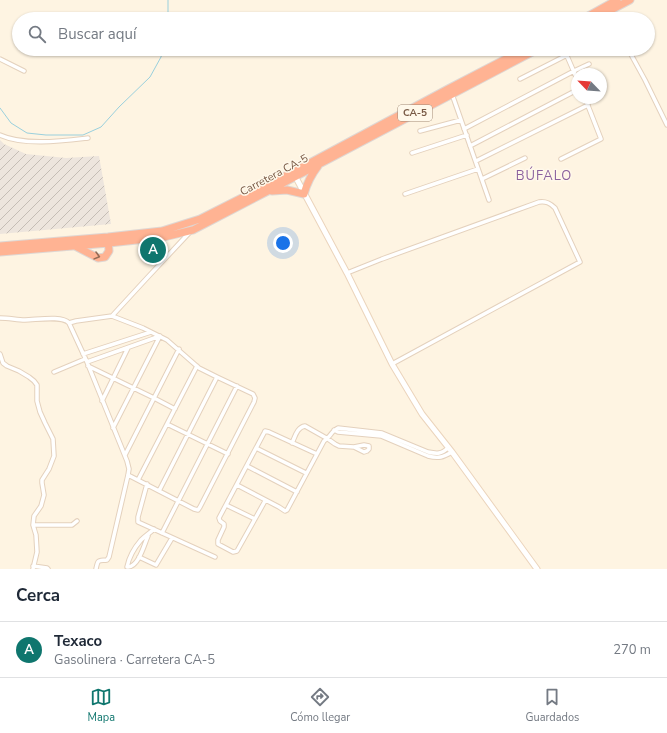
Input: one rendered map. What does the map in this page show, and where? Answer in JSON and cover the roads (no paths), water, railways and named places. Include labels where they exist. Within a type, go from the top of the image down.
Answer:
[{"type":"highway","points":[[596,12],[618,0]]},
{"type":"highway","points":[[614,12],[630,0]]},
{"type":"highway","name":"Carretera CA-5","points":[[0,252],[75,246],[162,231],[200,220],[294,174],[441,92],[511,56]]},
{"type":"highway","name":"Carretera CA-5","points":[[0,246],[164,237],[193,230],[268,191],[294,174],[321,163],[523,56]]},
{"type":"highway","points":[[268,191],[287,190],[304,194],[306,185],[321,163]]},
{"type":"highway","points":[[75,246],[98,258],[102,258],[108,254],[109,240]]},
{"type":"main road","points":[[294,174],[347,273],[392,364],[422,414],[452,452],[537,569]]},
{"type":"street","points":[[520,79],[565,56]]},
{"type":"street","points":[[567,56],[573,68]]},
{"type":"street","points":[[632,56],[667,126]]},
{"type":"street","points":[[0,59],[24,70]]},
{"type":"street","points":[[580,68],[589,64]]},
{"type":"street","points":[[464,129],[571,73]]},
{"type":"street","points":[[470,146],[571,93]]},
{"type":"street","points":[[452,94],[490,200]]},
{"type":"street","points":[[476,161],[588,105],[601,139],[561,159]]},
{"type":"street","points":[[420,131],[461,120]]},
{"type":"street","points":[[0,135],[11,139],[41,142],[88,138]]},
{"type":"street","points":[[412,153],[467,135]]},
{"type":"street","points":[[482,180],[525,158]]},
{"type":"street","points":[[405,194],[478,169]]},
{"type":"street","points":[[347,273],[539,202],[548,202],[555,208],[580,262],[392,364]]},
{"type":"street","points":[[112,316],[193,230]]},
{"type":"street","points":[[68,323],[112,316],[167,340],[197,366],[253,394],[255,398],[199,509],[196,510],[128,475]]},
{"type":"street","points":[[0,318],[24,320],[66,320],[83,354],[125,455],[129,469],[109,557],[106,560],[100,560],[96,569]]},
{"type":"street","points":[[83,354],[151,332]]},
{"type":"street","points":[[54,372],[160,336]]},
{"type":"street","points":[[113,428],[160,336]]},
{"type":"street","points":[[102,401],[128,348]]},
{"type":"street","points":[[125,455],[179,349]]},
{"type":"street","points":[[0,354],[3,363],[29,377],[37,385],[37,401],[40,412],[53,439],[54,456],[49,469],[42,480],[44,495],[34,516],[33,525],[36,534],[37,552],[33,568],[48,569]]},
{"type":"street","points":[[86,362],[175,409]]},
{"type":"street","points":[[138,480],[197,366]]},
{"type":"street","points":[[159,491],[217,377]]},
{"type":"street","points":[[162,533],[237,386]]},
{"type":"street","points":[[167,424],[228,454]]},
{"type":"street","points":[[292,443],[300,428],[305,426],[339,446],[354,447]]},
{"type":"street","points":[[237,486],[283,510],[287,510],[324,441],[328,439],[334,430],[338,428],[376,432],[388,435],[436,454],[440,454],[448,448]]},
{"type":"street","points":[[334,430],[338,432],[381,436],[436,458],[452,452]]},
{"type":"street","points":[[265,500],[238,550],[233,552],[220,546],[218,542],[224,524],[219,518],[264,432],[267,431],[316,454]]},
{"type":"street","points":[[256,448],[306,473]]},
{"type":"street","points":[[247,466],[297,492]]},
{"type":"street","points":[[147,484],[137,518],[140,523],[214,557]]},
{"type":"street","points":[[226,505],[255,520]]},
{"type":"street","points":[[33,525],[72,525],[77,521]]},
{"type":"street","points":[[148,536],[139,557],[132,566],[128,567],[128,562],[134,551],[141,541],[154,529]]},
{"type":"street","points":[[139,557],[156,564],[172,538]]},
{"type":"waterway","points":[[168,0],[168,12]]},
{"type":"waterway","points":[[0,108],[11,123],[27,133],[46,135],[83,135],[101,127],[150,77],[161,56]]},
{"type":"place","name":"Texaco","points":[[153,250]]},
{"type":"district","name":"BÚFALO","points":[[544,176]]}]
